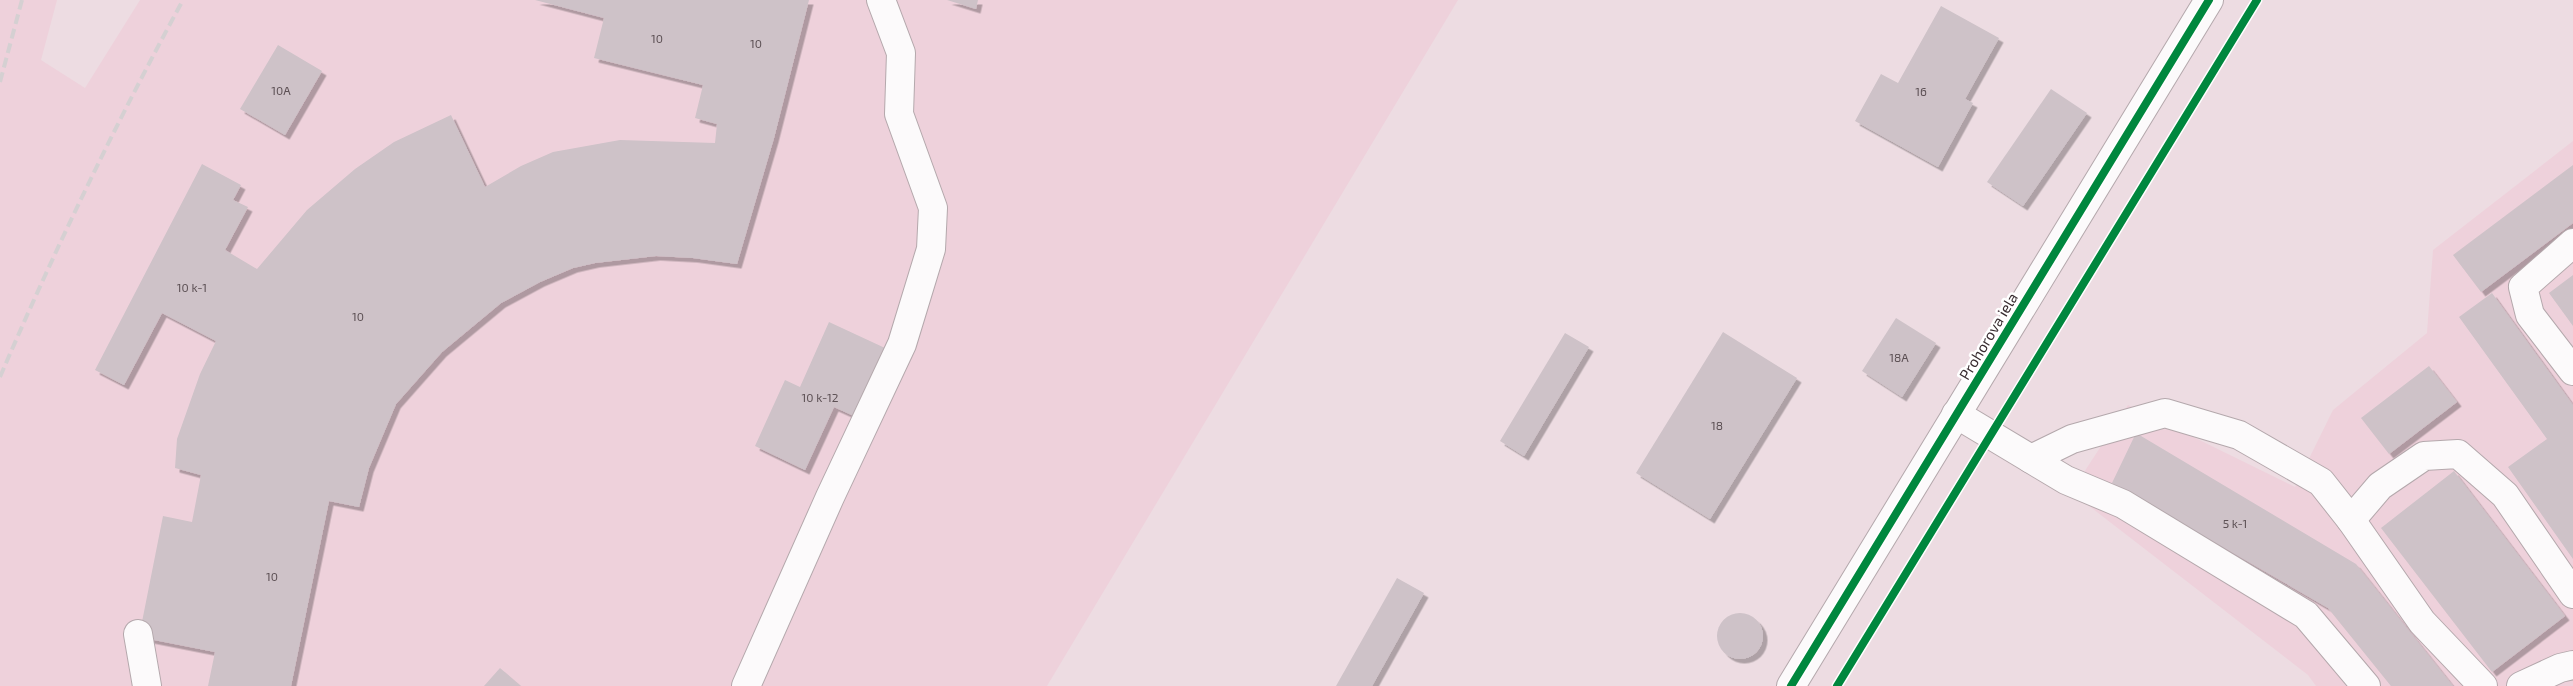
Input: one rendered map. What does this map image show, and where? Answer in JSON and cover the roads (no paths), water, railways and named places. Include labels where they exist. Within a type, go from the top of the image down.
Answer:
[{"type":"street","points":[[746,686],[830,496],[902,344],[931,249],[933,208],[899,114],[901,53],[881,0]]},
{"type":"street","name":"Prohorova iela","points":[[1792,686],[2209,0]]},
{"type":"street","points":[[2573,243],[2523,287],[2530,315],[2573,371]]},
{"type":"street","points":[[2031,459],[2072,439],[2165,413],[2240,435],[2321,482],[2351,520],[2422,622],[2483,686]]},
{"type":"street","points":[[1956,414],[2066,480],[2123,504],[2306,615],[2366,686]]},
{"type":"street","points":[[2351,520],[2380,486],[2424,456],[2458,454],[2505,495],[2573,594]]},
{"type":"street","points":[[138,634],[147,686]]},
{"type":"street","points":[[2522,686],[2560,668],[2573,665]]},
{"type":"railway","points":[[0,82],[22,0]]},
{"type":"railway","points":[[0,377],[42,281],[87,187],[183,0]]}]
